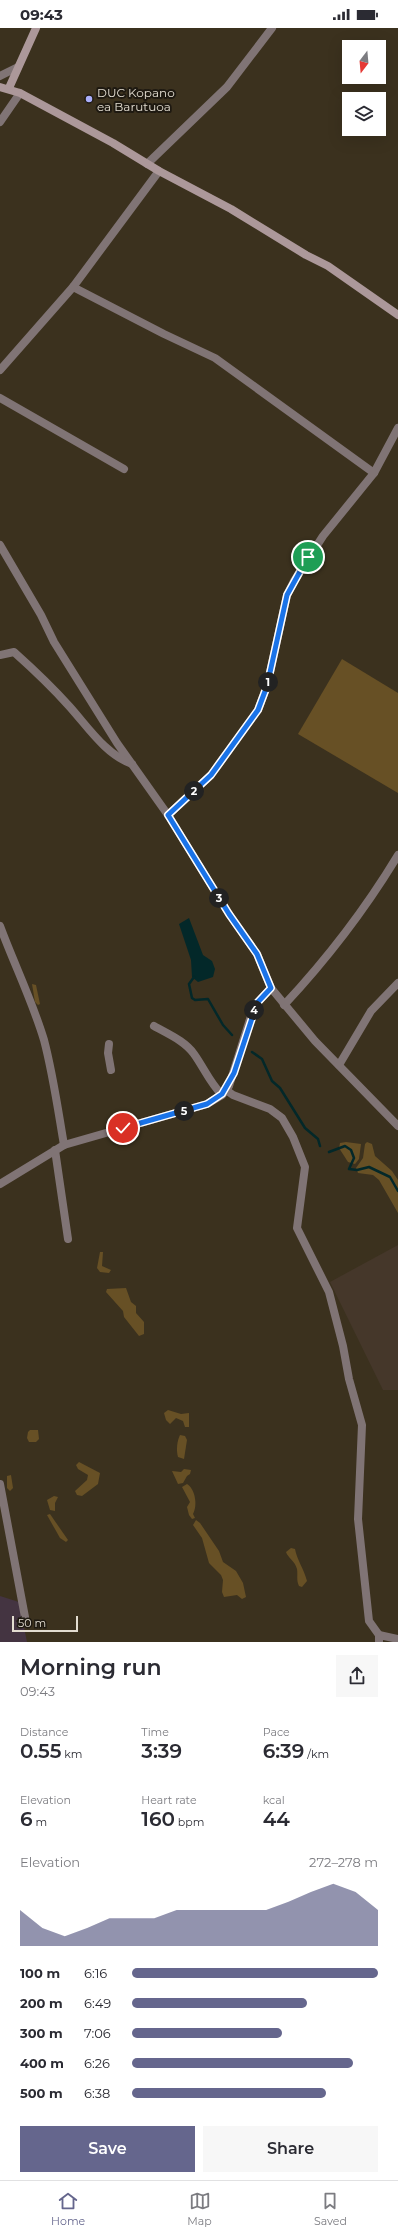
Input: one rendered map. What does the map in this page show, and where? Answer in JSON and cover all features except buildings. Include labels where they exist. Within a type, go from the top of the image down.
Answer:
[{"type":"main road","points":[[9,88],[36,28]]},
{"type":"main road","points":[[0,87],[9,88],[20,93],[113,143],[159,171],[231,209],[306,255],[328,266],[398,315]]},
{"type":"street","points":[[147,164],[227,87],[272,28]]},
{"type":"street","points":[[0,76],[18,67]]},
{"type":"street","points":[[0,122],[20,93]]},
{"type":"street","points":[[0,370],[73,287],[159,171]]},
{"type":"street","points":[[73,287],[164,334],[215,358],[374,473]]},
{"type":"street","points":[[0,398],[124,469]]},
{"type":"street","points":[[168,815],[211,775],[258,710],[267,686],[289,590],[323,536],[374,473],[397,432]]},
{"type":"street","points":[[0,545],[41,615],[54,642],[117,743],[168,815],[229,914],[257,954],[271,988],[284,1005],[339,1065],[398,1126]]},
{"type":"street","points":[[0,655],[14,652],[68,705],[110,752],[133,765]]},
{"type":"street","points":[[284,1005],[309,979],[398,855]]},
{"type":"street","points":[[0,926],[23,980],[44,1040],[51,1070],[64,1145]]},
{"type":"street","points":[[339,1065],[371,1011],[398,983]]},
{"type":"street","points":[[0,1184],[64,1145],[207,1104],[224,1092],[234,1073],[254,1009],[257,1003],[271,988]]},
{"type":"street","points":[[154,1026],[185,1044],[194,1054],[216,1088],[270,1110],[282,1118],[293,1137],[305,1167],[297,1228],[329,1292],[343,1346],[349,1379],[362,1425],[358,1519],[369,1622],[379,1639],[398,1639]]},
{"type":"street","points":[[109,1044],[108,1053],[111,1070]]},
{"type":"street","points":[[55,1150],[68,1239]]},
{"type":"street","points":[[0,1484],[25,1617]]},
{"type":"shaded area","points":[[342,659],[398,693],[398,793],[298,734]]},
{"type":"shaded area","points":[[32,984],[36,985],[40,1004],[38,1005],[35,1002]]},
{"type":"shaded area","points":[[346,1142],[361,1144],[359,1159],[355,1164],[348,1162],[339,1148],[340,1143]]},
{"type":"shaded area","points":[[367,1142],[372,1144],[375,1156],[392,1171],[398,1180],[398,1213],[379,1180],[373,1175],[358,1173],[356,1168],[363,1158],[365,1144]]},
{"type":"shaded area","points":[[398,1245],[398,1390],[383,1390],[330,1282]]},
{"type":"shaded area","points":[[100,1252],[103,1252],[102,1266],[111,1270],[109,1273],[100,1272],[97,1268]]},
{"type":"shaded area","points":[[126,1288],[131,1302],[136,1306],[136,1313],[144,1322],[144,1334],[139,1336],[124,1317],[123,1311],[106,1292],[107,1289]]},
{"type":"shaded area","points":[[168,1410],[181,1414],[189,1413],[189,1427],[185,1427],[183,1421],[176,1418],[170,1424],[166,1420],[164,1413]]},
{"type":"shaded area","points":[[30,1430],[38,1430],[39,1439],[36,1442],[29,1442],[27,1438]]},
{"type":"shaded area","points":[[180,1435],[185,1436],[187,1440],[184,1459],[178,1457],[177,1454],[177,1446]]},
{"type":"shaded area","points":[[79,1462],[100,1473],[98,1484],[82,1496],[77,1495],[75,1491],[87,1480],[88,1475],[78,1469],[76,1465]]},
{"type":"shaded area","points":[[184,1469],[191,1470],[190,1474],[183,1483],[178,1484],[172,1471],[181,1472]]},
{"type":"shaded area","points":[[11,1475],[13,1488],[10,1491],[7,1488],[7,1476]]},
{"type":"shaded area","points":[[187,1484],[194,1493],[195,1498],[195,1510],[193,1514],[195,1518],[192,1519],[189,1515],[187,1507],[190,1502],[182,1487]]},
{"type":"shaded area","points":[[54,1496],[58,1497],[55,1503],[55,1511],[50,1510],[47,1500]]},
{"type":"shaded area","points":[[50,1514],[68,1540],[66,1542],[60,1538],[47,1515]]},
{"type":"shaded area","points":[[196,1520],[200,1523],[219,1551],[223,1562],[236,1571],[243,1583],[246,1597],[242,1599],[237,1595],[224,1597],[222,1592],[223,1580],[221,1575],[209,1563],[202,1538],[193,1525]]},
{"type":"shaded area","points":[[291,1548],[295,1549],[307,1581],[302,1587],[298,1584],[296,1566],[286,1552]]},
{"type":"shaded area","points":[[0,1596],[19,1602],[27,1642],[0,1642]]},
{"type":"water","points":[[189,918],[203,955],[212,961],[215,969],[213,977],[198,982],[192,977],[191,960],[179,924]]},
{"type":"waterway","points":[[194,977],[189,984],[192,998],[195,1000],[208,999],[223,1025],[232,1035]]},
{"type":"waterway","points":[[252,1052],[262,1059],[272,1081],[280,1088],[305,1128],[318,1139],[320,1146]]},
{"type":"waterway","points":[[329,1152],[345,1146],[351,1150],[354,1158],[349,1169],[357,1170],[369,1167],[390,1177],[398,1191]]},
{"type":"place","name":"DUC Kopano ea Barutuoa","points":[[89,99]]},
{"type":"route","points":[[123,1128],[207,1104],[222,1094],[229,1086],[234,1073],[251,1016],[257,1003],[271,988],[257,954],[229,914],[168,815],[211,775],[258,710],[267,686],[287,595],[308,557]]}]
